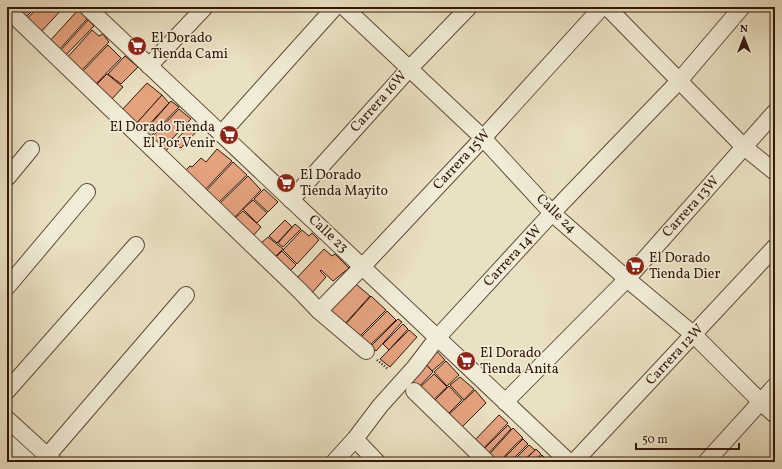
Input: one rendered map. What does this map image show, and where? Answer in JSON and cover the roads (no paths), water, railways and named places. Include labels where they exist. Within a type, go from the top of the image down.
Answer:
[{"type":"street","name":"Calle 23","points":[[87,7],[569,462]]},
{"type":"street","points":[[149,66],[205,7]]},
{"type":"street","points":[[222,134],[335,7]]},
{"type":"street","name":"Calle 24","points":[[344,7],[483,138],[552,213],[627,279],[694,334],[775,415]]},
{"type":"street","name":"Carrera 16W","points":[[291,200],[409,69],[469,7]]},
{"type":"street","name":"Carrera 15W","points":[[319,311],[483,138],[602,7]]},
{"type":"street","points":[[607,7],[744,147],[775,172]]},
{"type":"street","name":"Carrera 14W","points":[[334,462],[355,439],[380,406],[415,367],[437,338],[552,213],[679,81],[742,7]]},
{"type":"street","points":[[7,9],[295,285],[319,311],[366,351]]},
{"type":"street","name":"Carrera 13W","points":[[505,402],[627,279],[775,112]]},
{"type":"street","points":[[7,178],[31,149]]},
{"type":"street","points":[[7,287],[87,192]]},
{"type":"street","points":[[7,391],[136,245]]},
{"type":"street","name":"Carrera 12W","points":[[574,462],[775,247]]},
{"type":"street","points":[[7,419],[48,460],[186,295]]},
{"type":"street","points":[[706,462],[775,386]]},
{"type":"street","points":[[414,391],[487,462]]},
{"type":"street","points":[[355,439],[377,462]]},
{"type":"street","points":[[7,442],[29,462]]},
{"type":"place","name":"El Dorado Tienda Cami","points":[[137,46]]},
{"type":"place","name":"El Dorado Tienda El Por Venir","points":[[229,135]]},
{"type":"place","name":"El Dorado Tienda Mayito","points":[[286,183]]},
{"type":"place","name":"El Dorado Tienda Dier","points":[[635,266]]},
{"type":"place","name":"El Dorado Tienda Anita","points":[[466,361]]}]
